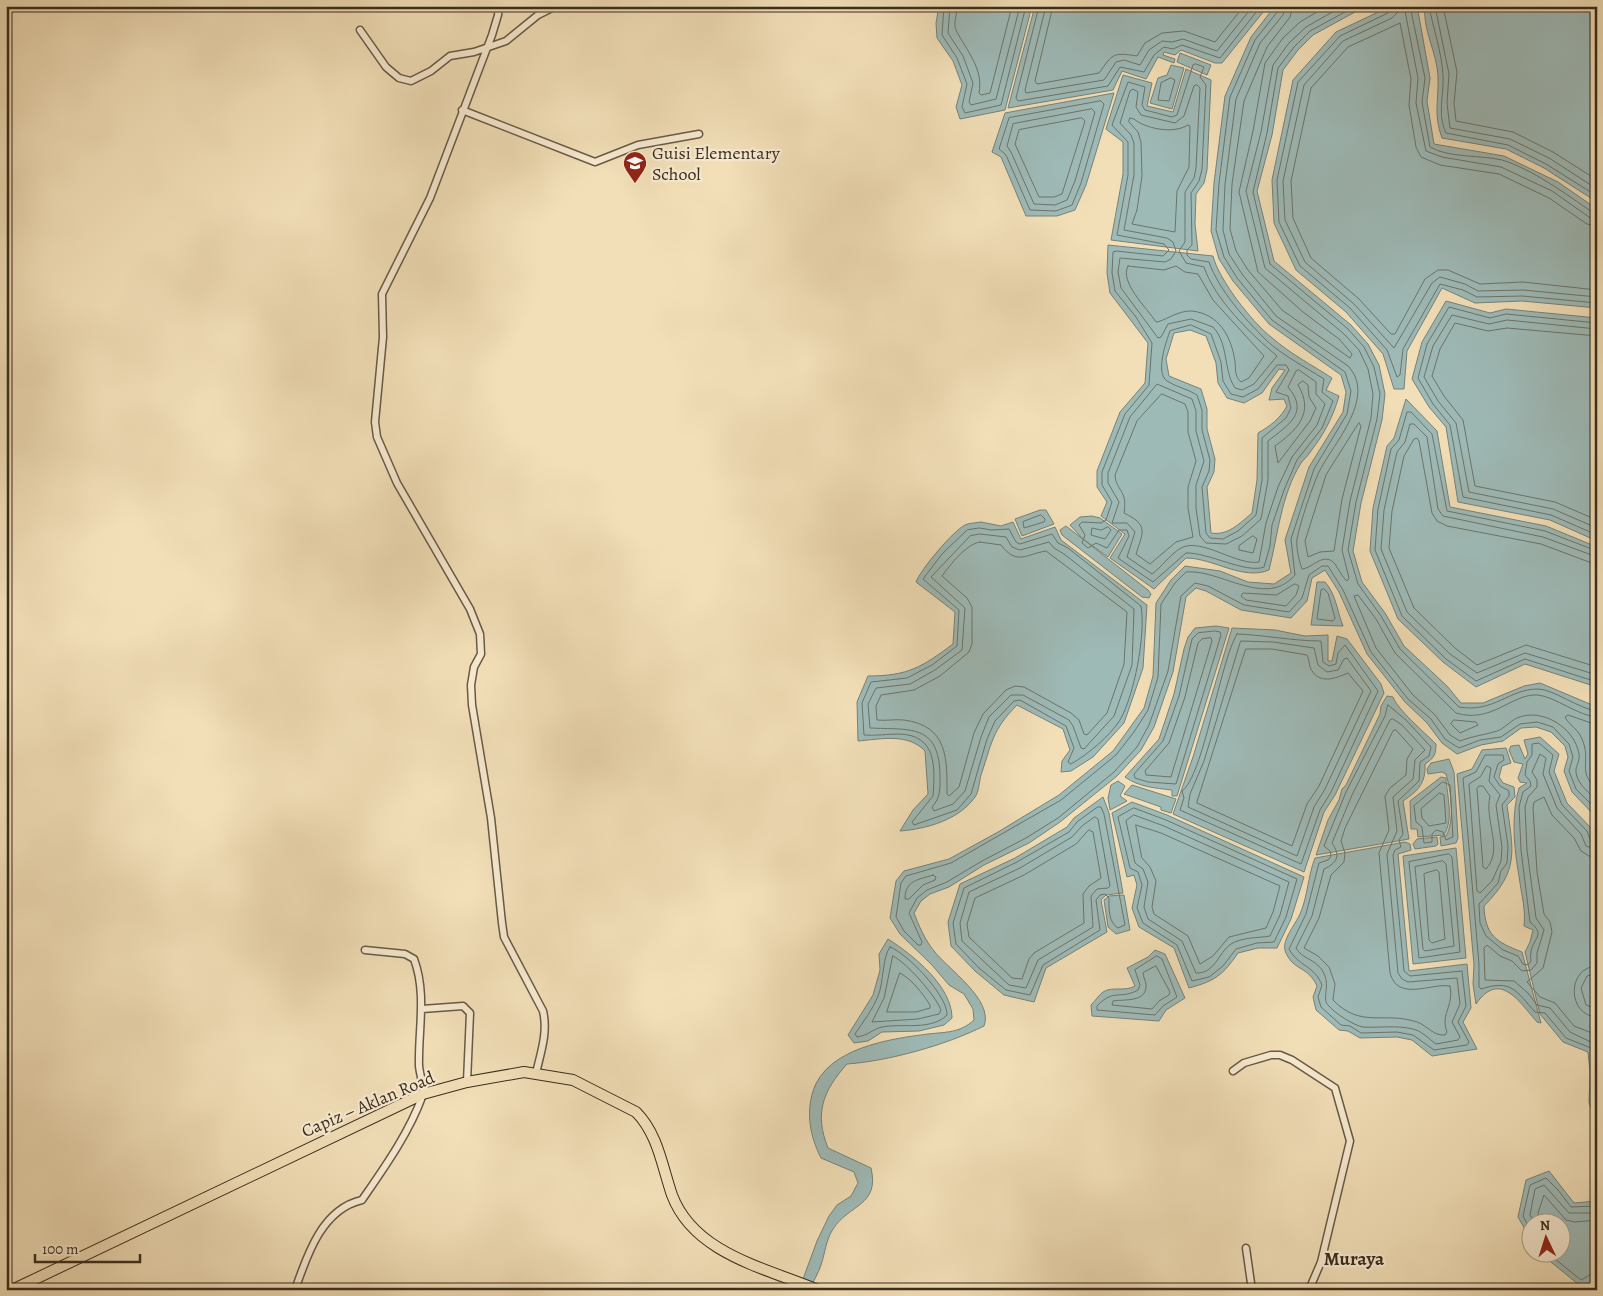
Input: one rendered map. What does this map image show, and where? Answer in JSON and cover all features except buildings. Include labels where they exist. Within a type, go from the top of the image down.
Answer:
[{"type":"main road","name":"Capiz – Aklan Road","points":[[12,1290],[423,1094],[467,1082],[517,1072],[536,1073],[573,1080],[636,1112],[644,1120],[653,1137],[682,1218],[704,1239],[721,1250],[815,1288]]},
{"type":"main road","points":[[1252,1290],[1276,1290]]},
{"type":"street","points":[[499,6],[498,15],[487,48],[430,198],[382,294],[384,337],[375,422],[377,437],[397,484],[470,609],[480,634],[481,654],[474,667],[471,685],[472,705],[491,818],[504,938],[543,1011],[545,1021],[536,1073]]},
{"type":"street","points":[[360,30],[386,67],[403,80],[418,79],[450,56],[487,48],[506,41],[538,15],[556,6]]},
{"type":"street","points":[[462,110],[595,162],[638,145],[699,134]]},
{"type":"street","points":[[295,1290],[308,1254],[321,1232],[340,1208],[362,1200],[412,1120],[423,1094],[419,1066],[422,1009],[419,973],[414,959],[405,954],[365,950]]},
{"type":"street","points":[[422,1009],[463,1006],[468,1009],[470,1013],[467,1082]]},
{"type":"street","points":[[1233,1071],[1244,1062],[1271,1055],[1280,1055],[1292,1060],[1335,1088],[1350,1141],[1321,1262],[1309,1290]]},
{"type":"street","points":[[1246,1248],[1252,1290]]},
{"type":"water","points":[[939,6],[1032,6],[1005,110],[960,119],[956,107],[962,85],[953,61],[937,38],[936,23]]},
{"type":"water","points":[[1035,6],[1268,6],[1222,63],[1215,63],[1181,50],[1175,55],[1164,52],[1163,55],[1175,59],[1174,63],[1158,57],[1146,79],[1122,71],[1113,90],[1008,108]]},
{"type":"water","points":[[1275,6],[1366,6],[1313,35],[1298,50],[1283,70],[1272,135],[1257,191],[1274,261],[1351,325],[1368,344],[1379,365],[1385,394],[1382,420],[1361,503],[1353,551],[1362,582],[1385,613],[1404,646],[1447,686],[1461,703],[1483,703],[1524,686],[1540,683],[1597,707],[1597,818],[1572,792],[1564,771],[1568,757],[1565,746],[1551,732],[1536,727],[1521,728],[1503,741],[1481,745],[1457,754],[1442,743],[1427,723],[1405,702],[1367,654],[1339,592],[1325,570],[1312,578],[1307,601],[1291,618],[1241,610],[1206,591],[1196,588],[1186,597],[1173,672],[1154,727],[1141,750],[1117,776],[1060,822],[1029,843],[984,865],[949,887],[930,894],[921,901],[914,913],[922,933],[931,947],[976,996],[985,1016],[984,1026],[935,1046],[899,1056],[847,1064],[839,1074],[823,1103],[822,1124],[828,1148],[871,1168],[873,1181],[867,1197],[833,1229],[827,1242],[820,1268],[809,1290],[799,1290],[817,1241],[829,1216],[837,1205],[851,1196],[858,1183],[854,1172],[821,1158],[814,1141],[810,1125],[810,1108],[813,1091],[820,1076],[845,1055],[861,1048],[912,1036],[952,1031],[974,1020],[973,1009],[964,994],[949,985],[932,965],[900,934],[890,918],[896,881],[904,871],[949,859],[998,832],[1059,795],[1113,751],[1144,708],[1153,676],[1156,603],[1171,580],[1185,566],[1220,571],[1248,582],[1274,584],[1291,573],[1285,540],[1309,467],[1343,412],[1346,392],[1341,375],[1269,324],[1233,281],[1219,259],[1211,231],[1214,183],[1225,96],[1251,37]]},
{"type":"water","points":[[1391,6],[1414,6],[1418,11],[1430,78],[1427,101],[1434,144],[1504,156],[1558,182],[1597,209],[1597,308],[1522,301],[1475,303],[1442,288],[1407,351],[1404,389],[1394,389],[1383,354],[1346,312],[1296,270],[1274,223],[1272,180],[1293,80],[1336,32]]},
{"type":"water","points":[[1425,6],[1597,6],[1597,202],[1544,168],[1506,149],[1442,138],[1437,114],[1437,67],[1426,23]]},
{"type":"water","points":[[1180,53],[1211,65],[1207,75],[1177,62]]},
{"type":"water","points":[[1171,65],[1184,68],[1172,109],[1150,103],[1158,78],[1167,75]]},
{"type":"water","points":[[1186,69],[1211,80],[1207,170],[1204,183],[1196,194],[1195,224],[1198,251],[1111,240],[1123,174],[1123,142],[1106,129],[1123,75],[1152,83],[1147,106],[1173,112]]},
{"type":"water","points":[[1114,93],[1086,185],[1075,210],[1057,216],[1026,216],[1001,157],[992,152],[1005,113]]},
{"type":"water","points":[[1108,245],[1213,256],[1216,266],[1229,288],[1263,330],[1285,348],[1332,378],[1326,390],[1339,396],[1337,404],[1324,432],[1294,475],[1284,502],[1269,570],[1249,573],[1207,561],[1186,558],[1154,589],[1110,558],[1125,534],[1101,516],[1107,502],[1097,487],[1097,471],[1120,412],[1145,383],[1148,343],[1110,293],[1107,273]],"holes":[[[1190,330],[1206,336],[1216,363],[1218,383],[1227,398],[1244,403],[1262,393],[1279,369],[1285,370],[1272,388],[1269,400],[1284,399],[1287,406],[1274,422],[1258,433],[1257,480],[1252,513],[1238,525],[1223,533],[1211,533],[1207,487],[1214,472],[1215,459],[1207,429],[1207,409],[1201,389],[1169,376],[1166,359],[1174,333]]]},
{"type":"water","points":[[1446,301],[1490,313],[1506,309],[1597,318],[1597,541],[1550,520],[1458,502],[1446,427],[1429,407],[1412,379],[1422,342]]},
{"type":"water","points":[[1406,399],[1437,431],[1450,507],[1546,526],[1597,547],[1597,687],[1525,664],[1476,687],[1443,662],[1398,619],[1370,551],[1373,508],[1387,446],[1394,438]]},
{"type":"water","points":[[1040,510],[1046,510],[1054,524],[1022,536],[1015,519]]},
{"type":"water","points":[[1092,516],[1100,518],[1122,534],[1108,557],[1083,539],[1070,525],[1080,517]]},
{"type":"water","points":[[981,522],[1001,526],[1013,522],[1021,539],[1055,527],[1061,540],[1147,605],[1143,668],[1124,723],[1093,757],[1071,771],[1061,772],[1062,761],[1070,750],[1063,729],[1017,705],[1002,722],[994,737],[977,792],[968,805],[960,812],[941,822],[900,831],[913,810],[928,794],[925,751],[918,745],[903,739],[858,741],[857,702],[868,676],[882,676],[914,669],[953,644],[955,612],[916,582],[931,560],[953,535],[965,525]]},
{"type":"water","points":[[1066,526],[1148,590],[1151,594],[1149,598],[1142,597],[1062,535],[1060,530]]},
{"type":"water","points":[[1317,582],[1325,582],[1329,587],[1343,626],[1311,625]]},
{"type":"water","points":[[1216,626],[1229,628],[1177,796],[1172,796],[1172,790],[1147,786],[1130,780],[1125,777],[1159,739],[1174,694],[1188,637],[1195,628]]},
{"type":"water","points":[[1232,628],[1275,630],[1305,636],[1328,635],[1328,661],[1332,661],[1337,636],[1347,639],[1381,684],[1384,693],[1335,795],[1324,812],[1304,872],[1173,814],[1193,757]]},
{"type":"water","points":[[1387,696],[1393,697],[1406,714],[1436,744],[1434,756],[1425,764],[1424,776],[1420,786],[1403,801],[1409,839],[1316,855],[1328,820]]},
{"type":"water","points":[[1540,737],[1559,754],[1554,771],[1567,803],[1591,828],[1597,846],[1597,981],[1592,988],[1597,1007],[1597,1121],[1589,1103],[1590,1072],[1588,1052],[1563,1042],[1540,1014],[1525,952],[1533,930],[1524,926],[1524,907],[1517,865],[1514,820],[1519,788],[1527,783],[1520,782],[1518,778],[1523,764],[1514,762],[1509,750],[1511,746],[1519,745],[1525,759],[1528,754],[1524,740]]},
{"type":"water","points":[[1506,748],[1511,763],[1502,766],[1499,777],[1503,783],[1514,787],[1515,797],[1507,805],[1512,848],[1511,859],[1504,882],[1484,906],[1485,916],[1490,931],[1499,941],[1522,952],[1541,1023],[1537,1022],[1517,999],[1501,989],[1493,989],[1485,994],[1476,1004],[1473,984],[1474,965],[1457,774],[1472,769],[1482,750]]},
{"type":"water","points":[[1449,759],[1454,772],[1458,838],[1456,843],[1441,846],[1440,837],[1446,836],[1450,822],[1451,805],[1449,789],[1446,774],[1442,772],[1428,774],[1427,769],[1431,763]]},
{"type":"water","points":[[1441,777],[1446,778],[1449,807],[1447,829],[1444,835],[1418,837],[1417,829],[1411,829],[1410,801]]},
{"type":"water","points":[[1118,781],[1125,786],[1120,796],[1127,801],[1110,810],[1108,798],[1111,785]]},
{"type":"water","points":[[1132,785],[1176,799],[1171,813],[1161,810],[1161,807],[1124,794]]},
{"type":"water","points":[[1103,797],[1109,813],[1123,893],[1106,895],[1101,900],[1107,932],[1046,968],[1034,1002],[1004,995],[975,971],[951,946],[948,922],[960,884],[1015,858],[1067,827],[1074,818]]},
{"type":"water","points":[[1132,802],[1167,815],[1304,877],[1291,919],[1277,948],[1258,948],[1238,953],[1228,967],[1218,976],[1206,983],[1189,988],[1174,948],[1139,927],[1132,908],[1137,885],[1134,875],[1127,877],[1112,813]]},
{"type":"water","points":[[1437,837],[1438,844],[1436,846],[1415,849],[1413,844],[1417,839]]},
{"type":"water","points":[[1405,842],[1410,844],[1411,850],[1398,854],[1409,971],[1467,964],[1471,1008],[1463,1022],[1477,1049],[1432,1056],[1412,1040],[1397,1037],[1360,1038],[1348,1031],[1339,1030],[1316,1010],[1313,997],[1317,986],[1309,975],[1289,959],[1286,953],[1286,939],[1303,907],[1315,858]]},
{"type":"water","points":[[1456,848],[1466,958],[1413,964],[1403,856]]},
{"type":"water","points":[[1124,895],[1130,930],[1116,934],[1108,927],[1104,900],[1109,896]]},
{"type":"water","points":[[888,939],[909,954],[938,983],[946,994],[952,1018],[944,1025],[919,1031],[882,1032],[868,1041],[854,1043],[848,1035],[873,995],[880,970],[879,954]]},
{"type":"water","points":[[1155,950],[1165,954],[1185,998],[1166,1010],[1159,1021],[1092,1016],[1091,1005],[1103,992],[1110,989],[1127,989],[1135,986],[1127,968],[1148,957]]},
{"type":"water","points":[[1549,1171],[1574,1203],[1597,1201],[1597,1274],[1583,1288],[1553,1264],[1570,1264],[1570,1214],[1520,1214],[1520,1220],[1518,1217],[1526,1180]]},
{"type":"place","name":"Guisi Elementary School","points":[[635,184]]},
{"type":"district","name":"Muraya","points":[[1354,1259]]}]
